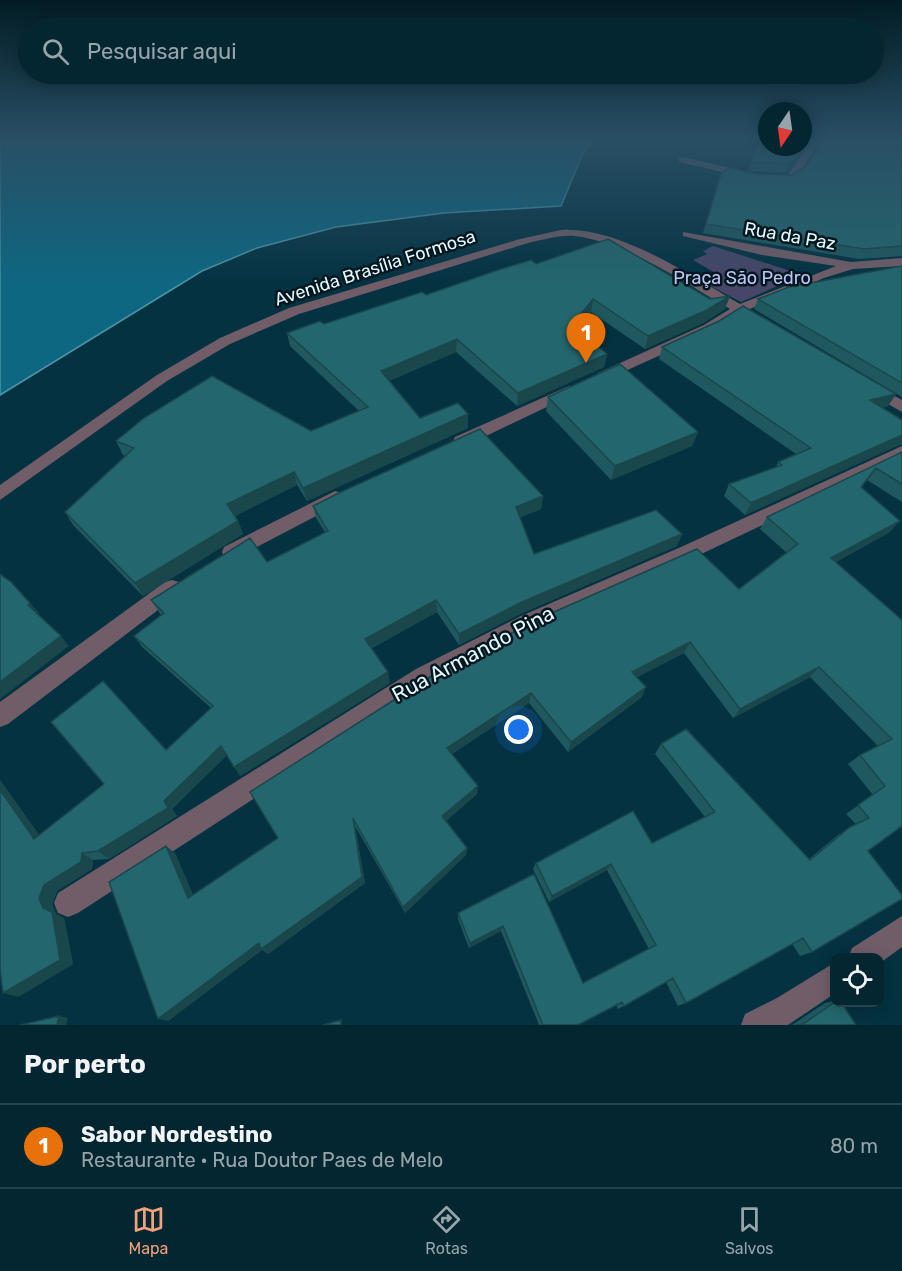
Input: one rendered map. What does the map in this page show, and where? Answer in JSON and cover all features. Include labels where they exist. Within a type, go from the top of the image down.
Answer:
[{"type":"street","name":"Avenida Brasília Formosa","points":[[0,494],[162,378],[225,341],[294,311],[551,234],[574,233],[610,240],[758,320]]},
{"type":"street","name":"Rua da Paz","points":[[687,234],[762,251],[852,265]]},
{"type":"street","points":[[447,447],[709,328],[739,309],[852,265],[902,262]]},
{"type":"street","points":[[864,384],[902,407]]},
{"type":"street","name":"Rua Armando Pina","points":[[68,903],[424,676],[528,622],[688,552],[902,452]]},
{"type":"street","points":[[218,560],[349,491]]},
{"type":"street","points":[[0,716],[188,578]]},
{"type":"street","points":[[868,953],[902,930]]},
{"type":"street","points":[[756,1025],[788,1009],[830,980]]},
{"type":"green space","name":"Praça São Pedro","points":[[713,246],[803,275],[741,302],[703,282],[719,275],[693,260],[707,254],[703,251]]},
{"type":"shaded area","points":[[0,188],[569,188],[561,206],[444,213],[336,227],[257,248],[202,271],[0,395]]},
{"type":"building","points":[[717,188],[902,188],[902,246],[864,249],[706,224]]},
{"type":"building","points":[[608,239],[710,299],[730,296],[707,310],[648,336],[593,299],[573,324],[607,354],[518,393],[457,339],[381,371],[420,418],[458,403],[468,414],[303,488],[294,472],[227,504],[238,521],[135,583],[65,512],[134,448],[116,441],[144,418],[212,376],[311,431],[368,407],[287,333],[320,321],[324,324],[422,292],[426,295],[531,260],[536,264]]},
{"type":"building","points":[[902,266],[902,383],[758,299],[789,287]]},
{"type":"building","points":[[743,306],[896,394],[870,400],[902,420],[902,435],[751,503],[729,484],[782,465],[778,462],[811,448],[662,347],[719,321]]},
{"type":"building","points":[[620,364],[698,432],[615,466],[548,397]]},
{"type":"building","points":[[480,429],[543,496],[516,507],[534,554],[656,510],[682,534],[522,602],[459,634],[436,600],[365,639],[388,672],[234,767],[221,746],[164,801],[168,808],[98,851],[82,853],[81,862],[44,885],[39,898],[43,908],[52,912],[60,960],[3,993],[0,969],[0,790],[34,839],[104,784],[51,722],[103,681],[166,750],[213,706],[134,636],[164,613],[151,600],[250,538],[267,562],[328,531],[313,506]]},
{"type":"building","points":[[902,452],[902,484],[876,468],[861,487],[900,521],[831,558],[902,620],[902,826],[868,851],[902,895],[902,899],[812,952],[803,938],[686,1003],[673,978],[624,1006],[622,1002],[578,1025],[543,1025],[503,926],[470,943],[458,913],[534,874],[583,983],[656,945],[611,864],[552,896],[536,863],[633,811],[652,843],[715,812],[661,744],[686,729],[810,860],[850,827],[869,818],[858,805],[885,786],[860,755],[892,739],[819,667],[740,709],[690,642],[632,672],[646,687],[571,742],[531,693],[447,748],[478,786],[442,816],[467,848],[403,907],[353,818],[362,877],[261,949],[259,943],[158,1019],[109,882],[166,846],[188,898],[278,838],[250,792],[433,675],[538,619],[697,549],[739,589],[798,544],[767,517]]},
{"type":"building","points":[[0,574],[11,582],[30,603],[28,605],[61,636],[0,682]]},
{"type":"building","points":[[830,1005],[844,1007],[856,1025],[796,1025],[803,1024]]},
{"type":"building","points":[[59,1016],[57,1025],[20,1025]]},
{"type":"building","points":[[341,1020],[341,1025],[323,1025]]},
{"type":"place","name":"Sabor Nordestino","points":[[586,363]]}]
